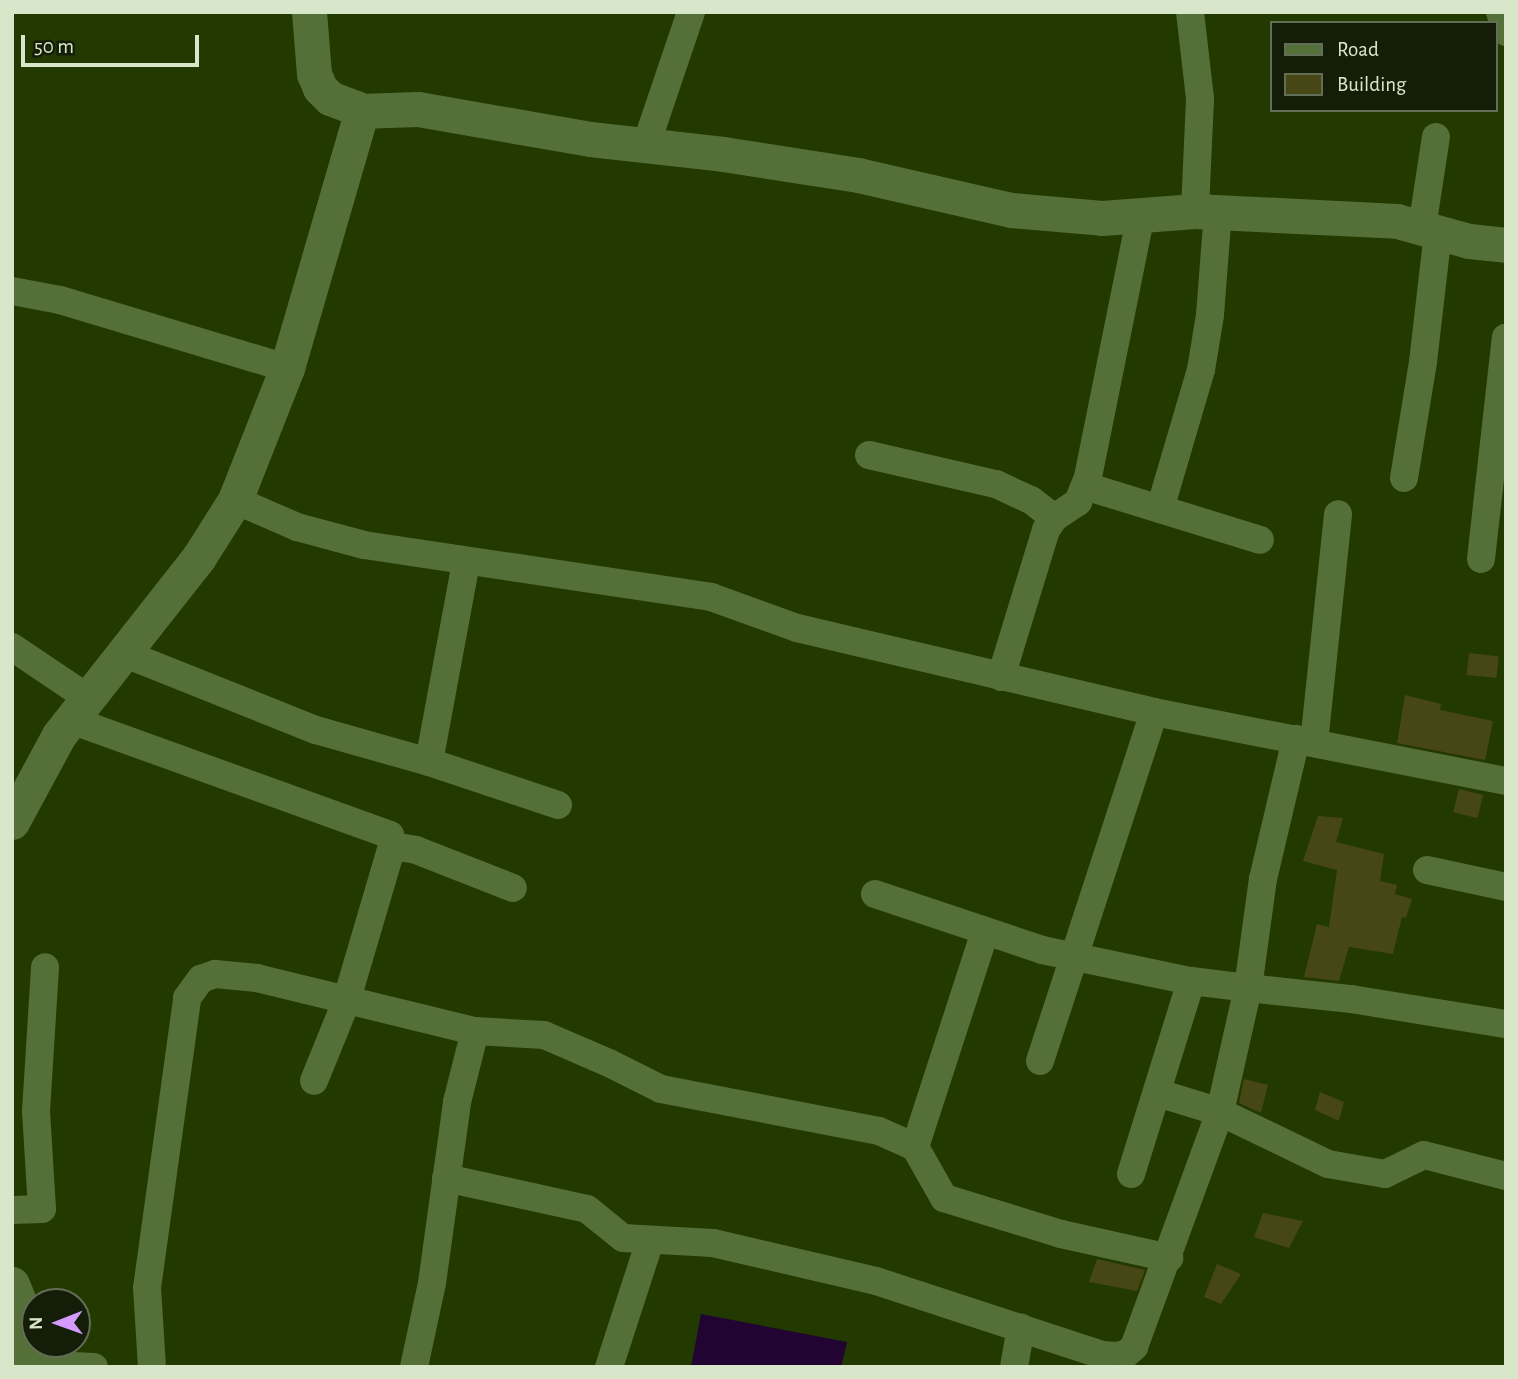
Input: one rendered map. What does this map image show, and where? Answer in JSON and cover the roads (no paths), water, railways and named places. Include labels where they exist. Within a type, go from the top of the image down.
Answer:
[{"type":"street","points":[[309,12],[314,74],[320,88],[330,99],[359,111],[418,109],[590,139],[723,153],[858,175],[1011,210],[1102,218],[1206,211],[1397,221],[1469,241],[1506,245]]},
{"type":"street","points":[[646,145],[691,12]]},
{"type":"street","points":[[1160,509],[1200,370],[1210,315],[1200,99],[1190,12]]},
{"type":"street","points":[[1500,12],[1506,32]]},
{"type":"street","points":[[12,822],[59,735],[199,557],[235,500],[287,368],[359,111]]},
{"type":"street","points":[[1404,478],[1423,362],[1436,137]]},
{"type":"street","points":[[1001,677],[1046,530],[1054,518],[1078,502],[1085,486],[1141,215]]},
{"type":"street","points":[[12,291],[60,300],[287,368]]},
{"type":"street","points":[[1481,559],[1506,337]]},
{"type":"street","points":[[869,455],[996,484],[1031,500],[1054,518]]},
{"type":"street","points":[[1085,486],[1260,540]]},
{"type":"street","points":[[235,500],[297,527],[364,545],[711,597],[797,628],[1001,677],[1154,712],[1506,781]]},
{"type":"street","points":[[446,1178],[587,1209],[623,1238],[713,1243],[876,1281],[1103,1355],[1126,1354],[1134,1347],[1169,1258],[1220,1112],[1248,988],[1263,879],[1305,741],[1338,514]]},
{"type":"street","points":[[429,762],[466,562]]},
{"type":"street","points":[[12,647],[80,709],[390,835],[392,846],[346,1002],[314,1081]]},
{"type":"street","points":[[123,653],[316,730],[429,762],[558,805]]},
{"type":"street","points":[[1040,1060],[1154,712]]},
{"type":"street","points":[[392,846],[416,850],[513,888]]},
{"type":"street","points":[[1427,870],[1506,887]]},
{"type":"street","points":[[874,894],[1074,957],[1191,981],[1350,999],[1506,1024]]},
{"type":"street","points":[[915,1147],[985,931]]},
{"type":"street","points":[[12,1210],[42,1209],[36,1111],[45,967]]},
{"type":"street","points":[[152,1367],[148,1288],[187,998],[201,979],[215,974],[257,978],[346,1002],[475,1031],[544,1035],[661,1089],[879,1131],[915,1147],[944,1198],[1061,1234],[1169,1258]]},
{"type":"street","points":[[1131,1174],[1191,981]]},
{"type":"street","points":[[414,1367],[432,1283],[457,1102],[475,1031]]},
{"type":"street","points":[[1158,1093],[1220,1112],[1328,1164],[1385,1174],[1424,1155],[1506,1176]]},
{"type":"street","points":[[609,1367],[650,1241]]},
{"type":"street","points":[[12,1284],[24,1314],[29,1365],[94,1367]]},
{"type":"street","points":[[1014,1367],[1021,1328]]}]
